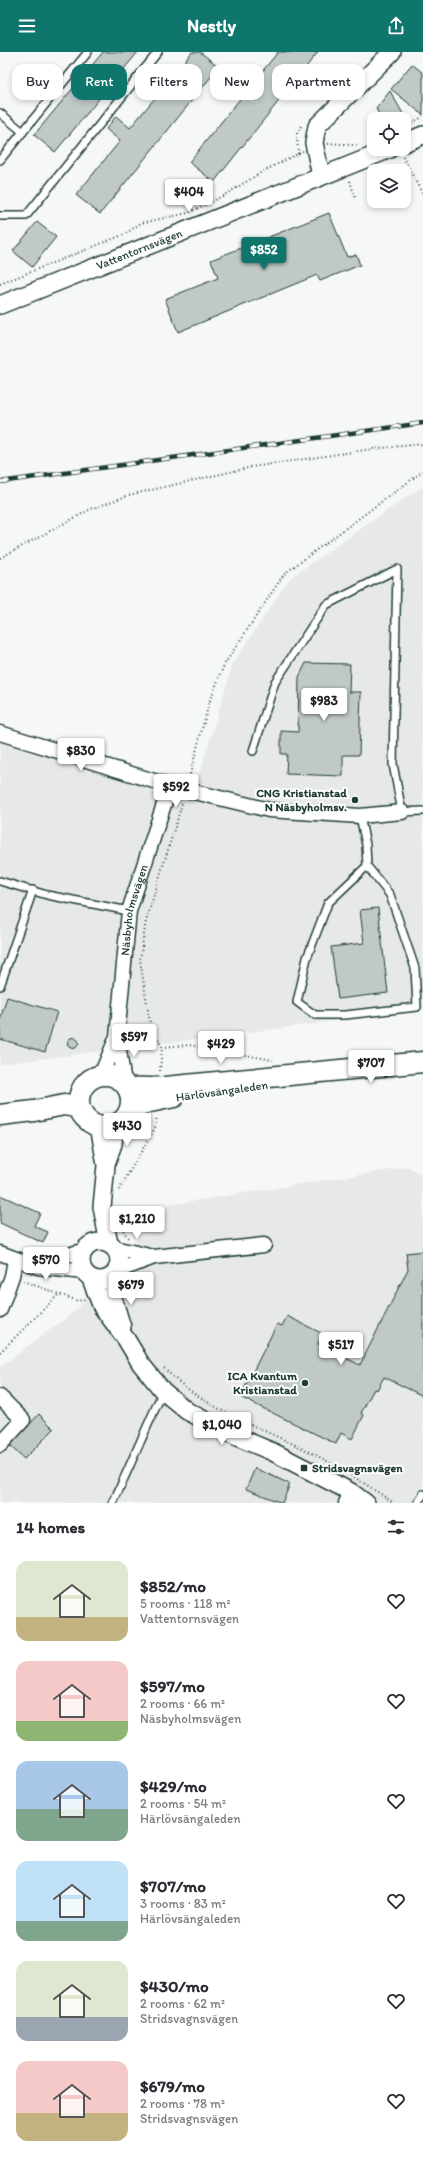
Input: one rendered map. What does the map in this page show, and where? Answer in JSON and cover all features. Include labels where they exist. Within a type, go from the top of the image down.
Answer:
[{"type":"main road","name":"Härlövsängaleden","points":[[126,1085],[164,1088],[281,1075],[316,1074],[423,1062]]},
{"type":"main road","name":"Härlövsängaleden","points":[[129,1112],[145,1103],[283,1083],[316,1074]]},
{"type":"main road","points":[[0,1105],[44,1098],[93,1079],[114,1076],[126,1085],[131,1096],[129,1112],[126,1118],[115,1126],[97,1126],[87,1119],[77,1107],[64,1105],[34,1111],[0,1115]]},
{"type":"main road","points":[[87,1119],[80,1109],[79,1100],[81,1091],[93,1079]]},
{"type":"street","points":[[321,176],[315,147],[317,126],[392,52]]},
{"type":"street","name":"Vattentornsvägen","points":[[411,142],[423,135]]},
{"type":"street","name":"Vattentornsvägen","points":[[0,305],[321,176],[378,156]]},
{"type":"street","points":[[0,733],[170,786],[269,810],[360,816],[402,812]]},
{"type":"street","name":"Näsbyholmsvägen","points":[[126,1085],[117,1037],[129,910],[170,786]]},
{"type":"street","name":"Näsbyholmsvägen","points":[[93,1079],[117,1037]]},
{"type":"street","points":[[87,1119],[100,1131],[106,1165]]},
{"type":"street","points":[[88,1275],[80,1261],[102,1207],[106,1165],[113,1144],[115,1126]]},
{"type":"street","points":[[102,1207],[120,1259],[117,1284]]},
{"type":"street","points":[[15,1260],[56,1258],[85,1248],[94,1242],[154,1257],[264,1245]]},
{"type":"street","points":[[0,1253],[15,1260],[38,1267],[88,1275],[117,1284]]},
{"type":"street","points":[[154,1257],[117,1284],[102,1307],[126,1339],[141,1364],[163,1391],[187,1411],[237,1437],[273,1452],[348,1497],[366,1503]]},
{"type":"street","points":[[0,1310],[12,1276],[15,1260]]},
{"type":"street","points":[[0,1398],[23,1420],[0,1445]]},
{"type":"lane","points":[[0,160],[88,52]]},
{"type":"lane","points":[[0,216],[26,216],[156,53]]},
{"type":"lane","points":[[0,113],[23,132]]},
{"type":"lane","points":[[253,751],[275,682],[326,605],[397,569],[393,764],[402,812],[423,811]]},
{"type":"lane","points":[[360,816],[366,844],[367,866],[390,895],[415,968],[418,1007],[345,1015],[315,1015],[297,1002],[307,958],[328,903],[367,866]]},
{"type":"lane","points":[[0,881],[32,890],[129,910]]},
{"type":"lane","points":[[0,986],[32,890]]},
{"type":"lane","points":[[113,1503],[163,1391]]},
{"type":"lane","points":[[418,1503],[423,1494]]},
{"type":"path","points":[[411,123],[423,117]]},
{"type":"path","points":[[0,284],[125,234],[141,223],[188,213],[223,196],[292,157],[315,147],[334,143],[345,146],[364,144]]},
{"type":"path","points":[[402,156],[423,195]]},
{"type":"path","points":[[0,558],[90,509],[129,495],[252,467],[372,449],[423,444]]},
{"type":"path","points":[[160,1075],[162,1047],[150,1023],[140,960],[146,921],[186,790],[209,703],[224,665],[284,574],[420,475],[423,471]]},
{"type":"path","points":[[162,1047],[189,1045],[266,1060],[280,1060]]},
{"type":"path","points":[[118,1195],[119,1188],[155,1128],[157,1116]]},
{"type":"path","points":[[117,1248],[128,1234],[119,1224]]},
{"type":"path","points":[[12,1276],[58,1295],[78,1301],[117,1284],[150,1295]]},
{"type":"path","points":[[0,1352],[58,1295]]},
{"type":"path","points":[[160,1364],[173,1378],[204,1401],[326,1460],[361,1480],[394,1503]]},
{"type":"shaded area","points":[[423,486],[423,1010],[0,1064],[0,740],[190,798],[202,766],[233,663],[290,578]]},
{"type":"shaded area","points":[[409,1167],[423,1177],[423,1503],[0,1503],[0,1367],[74,1312],[168,1205]]},
{"type":"building","points":[[103,52],[138,52],[127,65],[127,64],[93,64]]},
{"type":"building","points":[[192,52],[200,52],[215,64],[210,64],[210,78],[202,88],[202,64],[182,64]]},
{"type":"building","points":[[278,52],[318,52],[308,64],[272,64],[272,100],[280,100],[214,182],[189,162],[239,100],[264,100],[264,69]]},
{"type":"building","points":[[412,64],[423,73],[423,115],[391,89]]},
{"type":"building","points":[[71,90],[71,100],[98,100],[55,152],[34,135]]},
{"type":"building","points":[[390,91],[402,112],[378,112],[376,109]]},
{"type":"building","points":[[153,100],[192,100],[100,214],[76,195],[120,141],[106,129],[116,116],[130,128]]},
{"type":"building","points":[[329,213],[347,257],[356,254],[360,265],[320,281],[317,275],[178,332],[165,299],[218,278],[211,260]]},
{"type":"building","points":[[37,222],[56,237],[32,267],[13,251]]},
{"type":"building","points":[[306,663],[350,664],[349,692],[361,692],[359,755],[343,755],[343,776],[286,774],[287,754],[281,754],[281,731],[298,732],[299,677]]},
{"type":"building","points":[[378,908],[388,993],[338,999],[331,947],[364,943],[360,910]]},
{"type":"building","points":[[7,997],[57,1012],[45,1052],[0,1039],[0,1020]]},
{"type":"building","points":[[73,1037],[77,1039],[79,1043],[77,1047],[73,1049],[69,1047],[67,1043],[69,1039]]},
{"type":"building","points":[[0,1195],[40,1213],[34,1226],[48,1232],[43,1243],[0,1223]]},
{"type":"building","points":[[423,1251],[423,1275],[420,1282],[423,1284],[423,1396],[384,1377],[377,1390],[374,1389],[361,1413],[364,1415],[352,1439],[341,1433],[336,1444],[240,1397],[277,1324],[282,1326],[287,1316],[323,1334],[318,1344],[360,1365],[408,1269],[406,1253]]},
{"type":"building","points":[[39,1414],[54,1429],[24,1459],[10,1446]]},
{"type":"building","points":[[255,1468],[290,1484],[282,1503],[246,1489]]},
{"type":"railway","points":[[0,482],[423,423]]},
{"type":"place","name":"CNG Kristianstad N Näsbyholmsv.","points":[[355,800]]},
{"type":"place","name":"ICA Kvantum Kristianstad","points":[[305,1383]]},
{"type":"place","name":"Stridsvagnsvägen","points":[[304,1468]]}]
